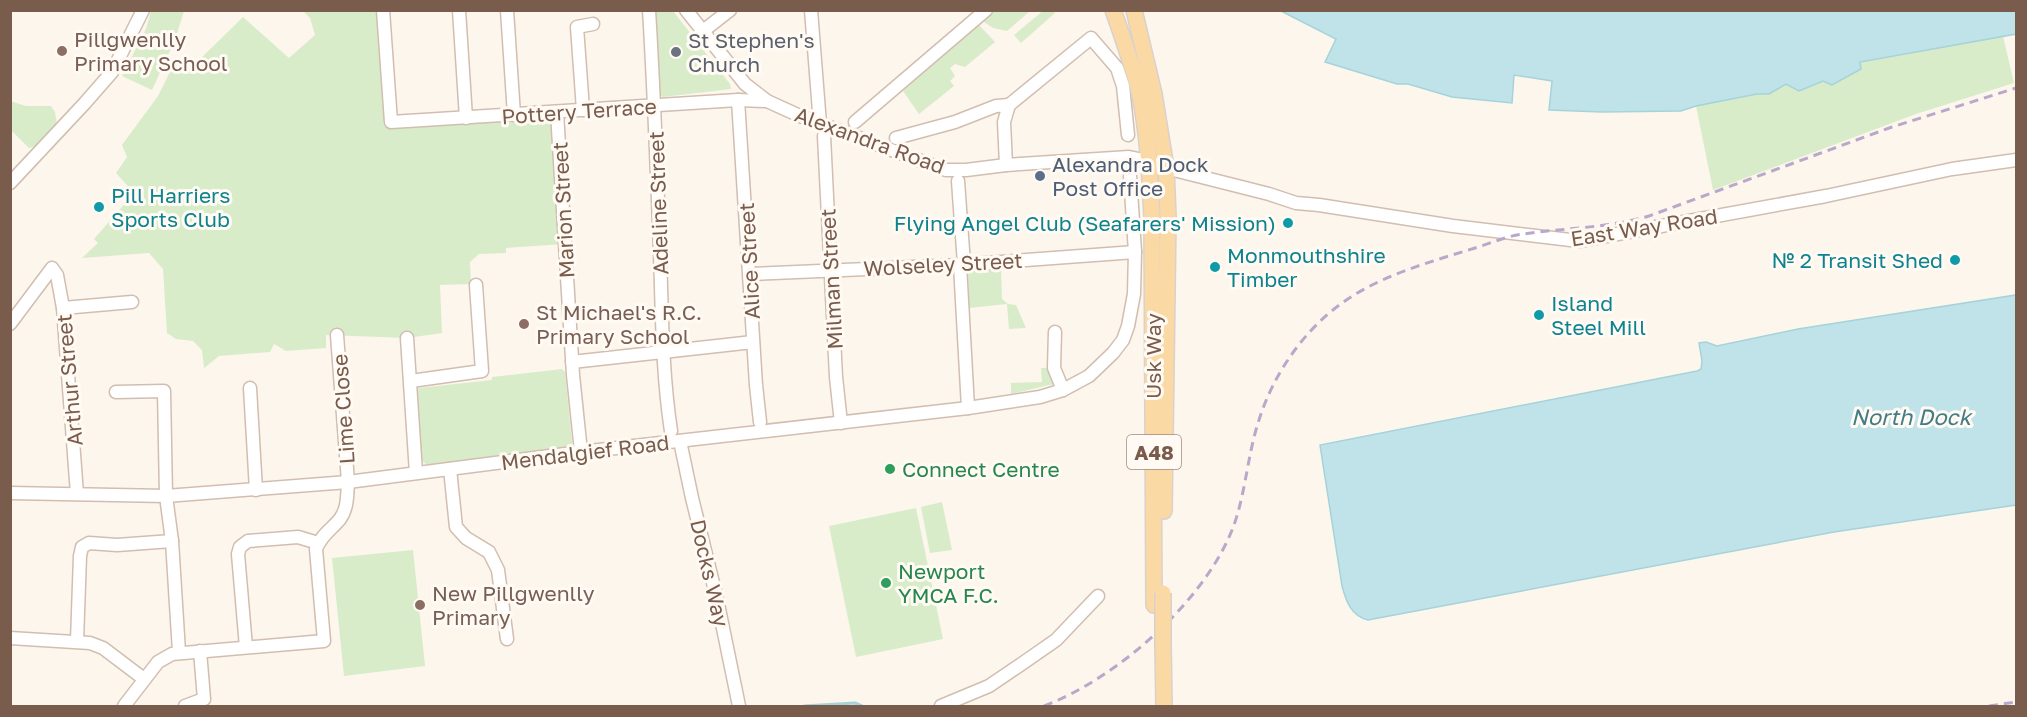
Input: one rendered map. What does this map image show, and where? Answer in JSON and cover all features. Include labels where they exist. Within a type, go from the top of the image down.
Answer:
[{"type":"main road","name":"Usk Way","points":[[1133,10],[1154,94],[1166,168],[1168,217],[1159,599]]},
{"type":"main road","name":"Usk Way","points":[[1115,15],[1125,39],[1140,96],[1149,161],[1159,599],[1159,648],[1155,706]]},
{"type":"main road","name":"Usk Way","points":[[1159,648],[1164,706]]},
{"type":"street","points":[[10,183],[112,72],[143,10]]},
{"type":"street","name":"Pottery Terrace","points":[[383,10],[391,122],[767,100]]},
{"type":"street","points":[[459,10],[466,118]]},
{"type":"street","points":[[507,10],[514,115]]},
{"type":"street","name":"Adeline Street","points":[[649,10],[655,106],[663,353],[670,431]]},
{"type":"street","name":"Alexandra Road","points":[[687,10],[745,84],[767,100],[822,130],[946,170],[1129,158],[1149,161],[1166,168]]},
{"type":"street","points":[[703,32],[730,10]]},
{"type":"street","name":"Milman Street","points":[[811,10],[832,269],[836,377],[842,423]]},
{"type":"street","points":[[855,122],[986,10]]},
{"type":"street","points":[[1115,15],[1133,10]]},
{"type":"street","points":[[583,111],[577,27],[593,24]]},
{"type":"street","points":[[1006,165],[1004,122],[1009,105],[1090,38],[1117,68],[1123,86],[1128,135]]},
{"type":"street","name":"Alice Street","points":[[738,100],[760,422]]},
{"type":"street","points":[[896,138],[955,122],[996,106],[1009,105]]},
{"type":"street","name":"Marion Street","points":[[558,112],[573,363],[581,452]]},
{"type":"street","name":"East Way Road","points":[[1166,168],[1296,203],[1453,226],[1580,241],[1804,200],[1952,169],[2016,160]]},
{"type":"street","points":[[1130,176],[1135,252]]},
{"type":"street","points":[[958,182],[968,408]]},
{"type":"street","name":"Wolseley Street","points":[[751,274],[962,265],[1135,252]]},
{"type":"street","name":"Mendalgief Road","points":[[10,493],[166,496],[348,482],[581,452],[968,408],[1041,397],[1063,390],[1089,376],[1122,340],[1128,326],[1134,294],[1135,252]]},
{"type":"street","name":"Arthur Street","points":[[10,324],[52,268],[57,275],[63,308],[77,494]]},
{"type":"street","points":[[411,381],[482,371],[476,285]]},
{"type":"street","points":[[63,308],[132,302]]},
{"type":"street","points":[[1055,332],[1054,368],[1063,390]]},
{"type":"street","name":"Lime Close","points":[[318,543],[342,515],[347,500],[348,482],[337,335]]},
{"type":"street","points":[[407,338],[416,473]]},
{"type":"street","points":[[573,363],[753,342]]},
{"type":"street","points":[[250,388],[256,490]]},
{"type":"street","points":[[116,392],[164,391],[166,496],[172,541],[179,652]]},
{"type":"street","name":"Docks Way","points":[[680,441],[713,580],[739,706]]},
{"type":"street","points":[[450,468],[456,527],[466,538],[489,552],[498,570],[507,639]]},
{"type":"street","points":[[124,706],[158,662],[164,657],[179,652],[200,651],[324,641],[316,554],[318,543],[298,537],[248,541],[240,547],[238,554],[246,647]]},
{"type":"street","points":[[76,641],[82,548],[89,543],[117,545],[172,541]]},
{"type":"street","points":[[942,706],[989,686],[1056,640],[1098,596]]},
{"type":"street","points":[[10,638],[76,641],[97,645],[144,679]]},
{"type":"street","points":[[185,706],[204,699],[200,651]]},
{"type":"green space","points":[[1044,10],[1055,13],[1021,43],[1014,35]]},
{"type":"green space","points":[[151,11],[184,11],[175,40],[152,90],[122,76],[146,29]]},
{"type":"green space","points":[[303,11],[383,11],[392,122],[557,112],[564,244],[506,248],[506,253],[479,254],[470,262],[471,284],[440,285],[442,333],[407,338],[326,335],[326,348],[286,351],[274,344],[270,352],[219,356],[204,368],[202,350],[193,341],[176,339],[167,333],[163,269],[149,253],[82,258],[98,243],[94,239],[134,193],[116,173],[127,157],[122,145],[158,96],[175,62],[191,68],[243,17],[289,58],[315,35],[310,18]]},
{"type":"green space","points":[[655,11],[673,11],[730,84],[731,89],[663,97],[658,93]]},
{"type":"green space","points":[[991,11],[1030,11],[1007,31],[993,28],[984,22],[983,18]]},
{"type":"green space","points":[[979,25],[995,42],[965,67],[955,64],[950,68],[955,76],[950,81],[954,86],[919,114],[903,91]]},
{"type":"green space","points":[[2003,36],[2014,83],[1916,114],[1713,190],[1696,106],[1757,94],[1769,94],[1786,84],[1799,91],[1859,62]]},
{"type":"green space","points":[[10,101],[26,106],[51,106],[55,112],[57,124],[36,146],[29,148],[11,130]]},
{"type":"green space","points":[[1001,267],[1002,299],[1008,304],[1016,305],[1026,328],[1009,329],[1007,304],[969,308],[968,273],[971,269]]},
{"type":"green space","points":[[1041,368],[1054,368],[1054,384],[1011,394],[1011,383],[1042,382]]},
{"type":"green space","points":[[562,369],[565,372],[572,443],[566,449],[427,465],[421,460],[415,392],[419,388]]},
{"type":"green space","points":[[942,502],[952,550],[930,553],[921,507]]},
{"type":"green space","name":"Newport YMCA F.C.","points":[[916,508],[943,639],[856,657],[829,526]]},
{"type":"green space","points":[[413,550],[425,666],[344,676],[332,558]]},
{"type":"water","points":[[2016,10],[2016,34],[1860,62],[1861,69],[1832,85],[1823,81],[1799,91],[1786,84],[1769,94],[1757,94],[1681,111],[1602,112],[1549,110],[1552,81],[1514,75],[1512,103],[1452,97],[1408,84],[1397,84],[1325,62],[1336,39],[1281,11]]},
{"type":"water","name":"North Dock","points":[[2016,295],[2016,505],[1834,532],[1368,620],[1357,615],[1348,602],[1342,586],[1320,445],[1697,371],[1701,369],[1702,361],[1699,343],[1706,342],[1717,346],[1798,329]]},
{"type":"waterway","points":[[804,706],[855,703],[862,706]]},
{"type":"railway","points":[[1044,706],[1072,693],[1130,656],[1158,632],[1205,579],[1222,551],[1235,522],[1255,433],[1272,387],[1302,340],[1328,314],[1357,293],[1406,270],[1511,236],[1602,225],[1649,216],[1892,127],[2016,88]]},
{"type":"railway","points":[[1989,706],[2016,702]]},
{"type":"place","name":"Pillgwenlly Primary School","points":[[62,51]]},
{"type":"place","name":"St Stephen's Church","points":[[676,52]]},
{"type":"place","name":"Alexandra Dock Post Office","points":[[1040,176]]},
{"type":"place","name":"Pill Harriers Sports Club","points":[[99,207]]},
{"type":"place","name":"Flying Angel Club (Seafarers' Mission)","points":[[1288,223]]},
{"type":"place","name":"№ 2 Transit Shed","points":[[1955,260]]},
{"type":"place","name":"Monmouthshire Timber","points":[[1215,267]]},
{"type":"place","name":"Island Steel Mill","points":[[1539,315]]},
{"type":"place","name":"St Michael's R.C. Primary School","points":[[524,324]]},
{"type":"place","name":"Connect Centre","points":[[890,469]]},
{"type":"place","name":"Newport YMCA F.C.","points":[[886,583]]},
{"type":"place","name":"New Pillgwenlly Primary","points":[[420,605]]}]
